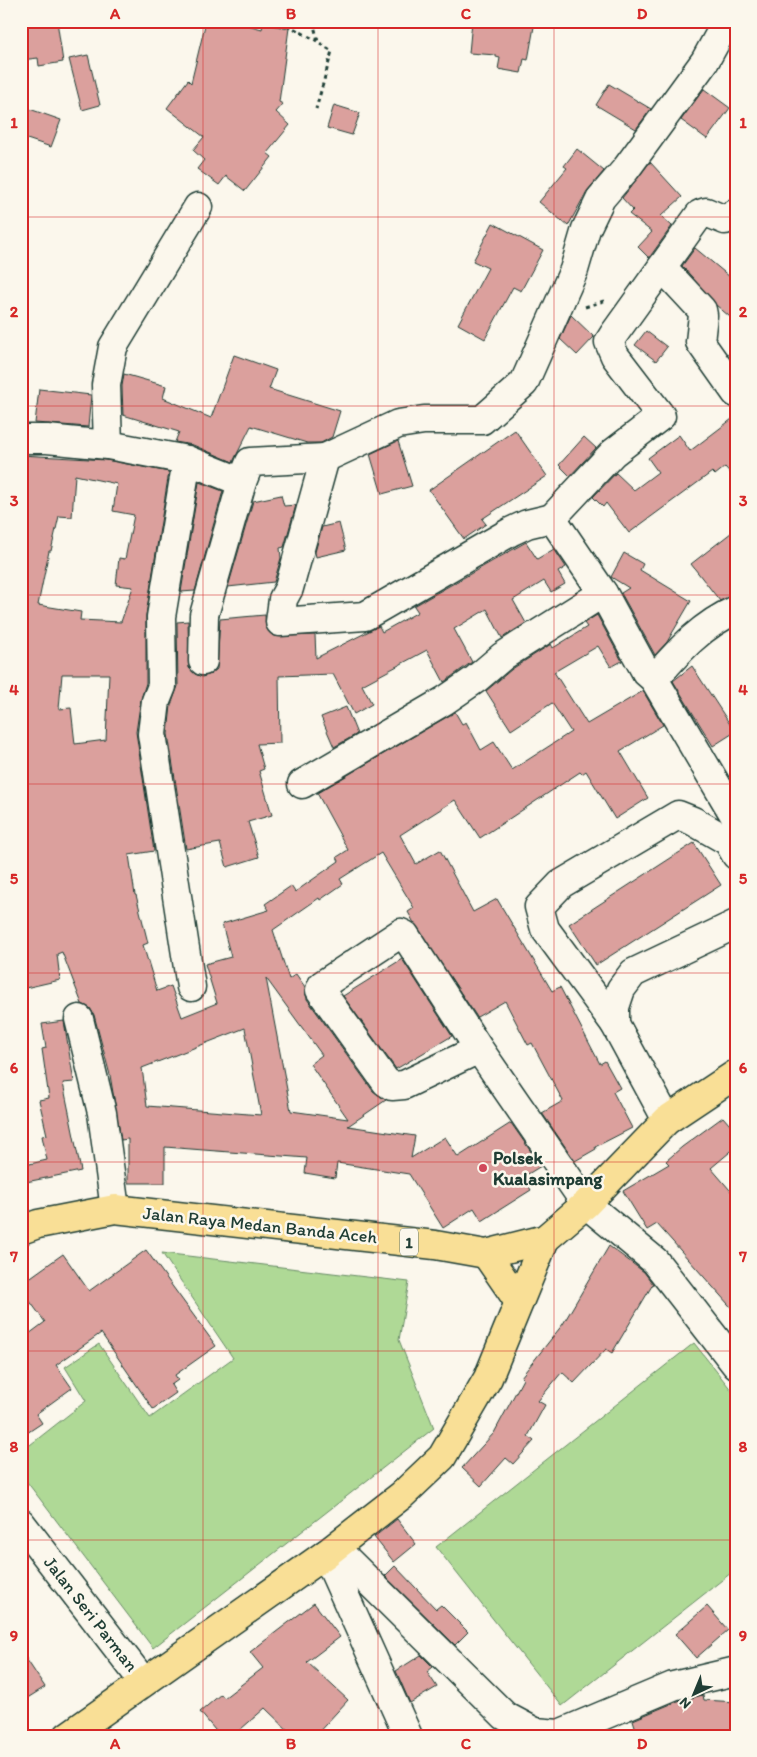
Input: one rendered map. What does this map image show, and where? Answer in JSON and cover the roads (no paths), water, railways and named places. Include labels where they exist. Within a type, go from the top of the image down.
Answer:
[{"type":"highway","name":"Jalan Raya Medan Banda Aceh","points":[[21,1230],[38,1224],[115,1210],[435,1245],[486,1254],[545,1239],[586,1204],[667,1120],[736,1074]]},
{"type":"highway","points":[[68,1736],[143,1681],[331,1551],[402,1495],[442,1457],[488,1378],[545,1239]]},
{"type":"highway","points":[[486,1254],[519,1302]]},
{"type":"street","points":[[203,660],[202,629],[206,607],[242,482],[250,462],[326,458],[398,424],[424,420],[482,420],[524,383],[574,270],[586,229],[601,198],[626,169],[705,61],[727,21]]},
{"type":"street","points":[[108,444],[106,385],[113,346],[198,207]]},
{"type":"street","points":[[326,458],[289,588],[283,599],[280,622],[366,616],[512,531],[527,524],[552,518],[613,453],[661,416],[615,356],[609,342],[700,214],[706,212],[725,220],[736,213]]},
{"type":"street","points":[[662,267],[702,310],[700,342],[736,393]]},
{"type":"street","points":[[21,439],[108,444],[187,460],[242,482]]},
{"type":"street","points":[[187,460],[161,617],[162,686],[156,701],[152,734],[191,987]]},
{"type":"street","points":[[552,518],[603,592],[646,672],[654,680],[736,818]]},
{"type":"street","points":[[302,784],[444,701],[476,679],[502,656],[603,592]]},
{"type":"street","points":[[654,680],[688,640],[724,615],[736,610]]},
{"type":"street","points":[[667,1120],[615,1024],[546,929],[539,907],[561,884],[678,815],[694,820],[728,841],[736,855]]},
{"type":"street","points":[[615,1024],[615,1007],[622,990],[633,973],[736,924]]},
{"type":"street","points":[[479,1049],[404,1085],[392,1086],[386,1082],[320,990],[322,985],[403,933],[479,1049],[586,1204],[656,1261],[736,1364]]},
{"type":"street","points":[[79,1019],[102,1113],[115,1210]]},
{"type":"street","name":"Jalan Seri Parman","points":[[21,1523],[143,1681]]},
{"type":"street","points":[[331,1551],[504,1716],[535,1732],[559,1734],[673,1686],[736,1671]]},
{"type":"street","points":[[331,1551],[408,1736]]},
{"type":"place","name":"Polsek Kualasimpang","points":[[483,1168]]}]
